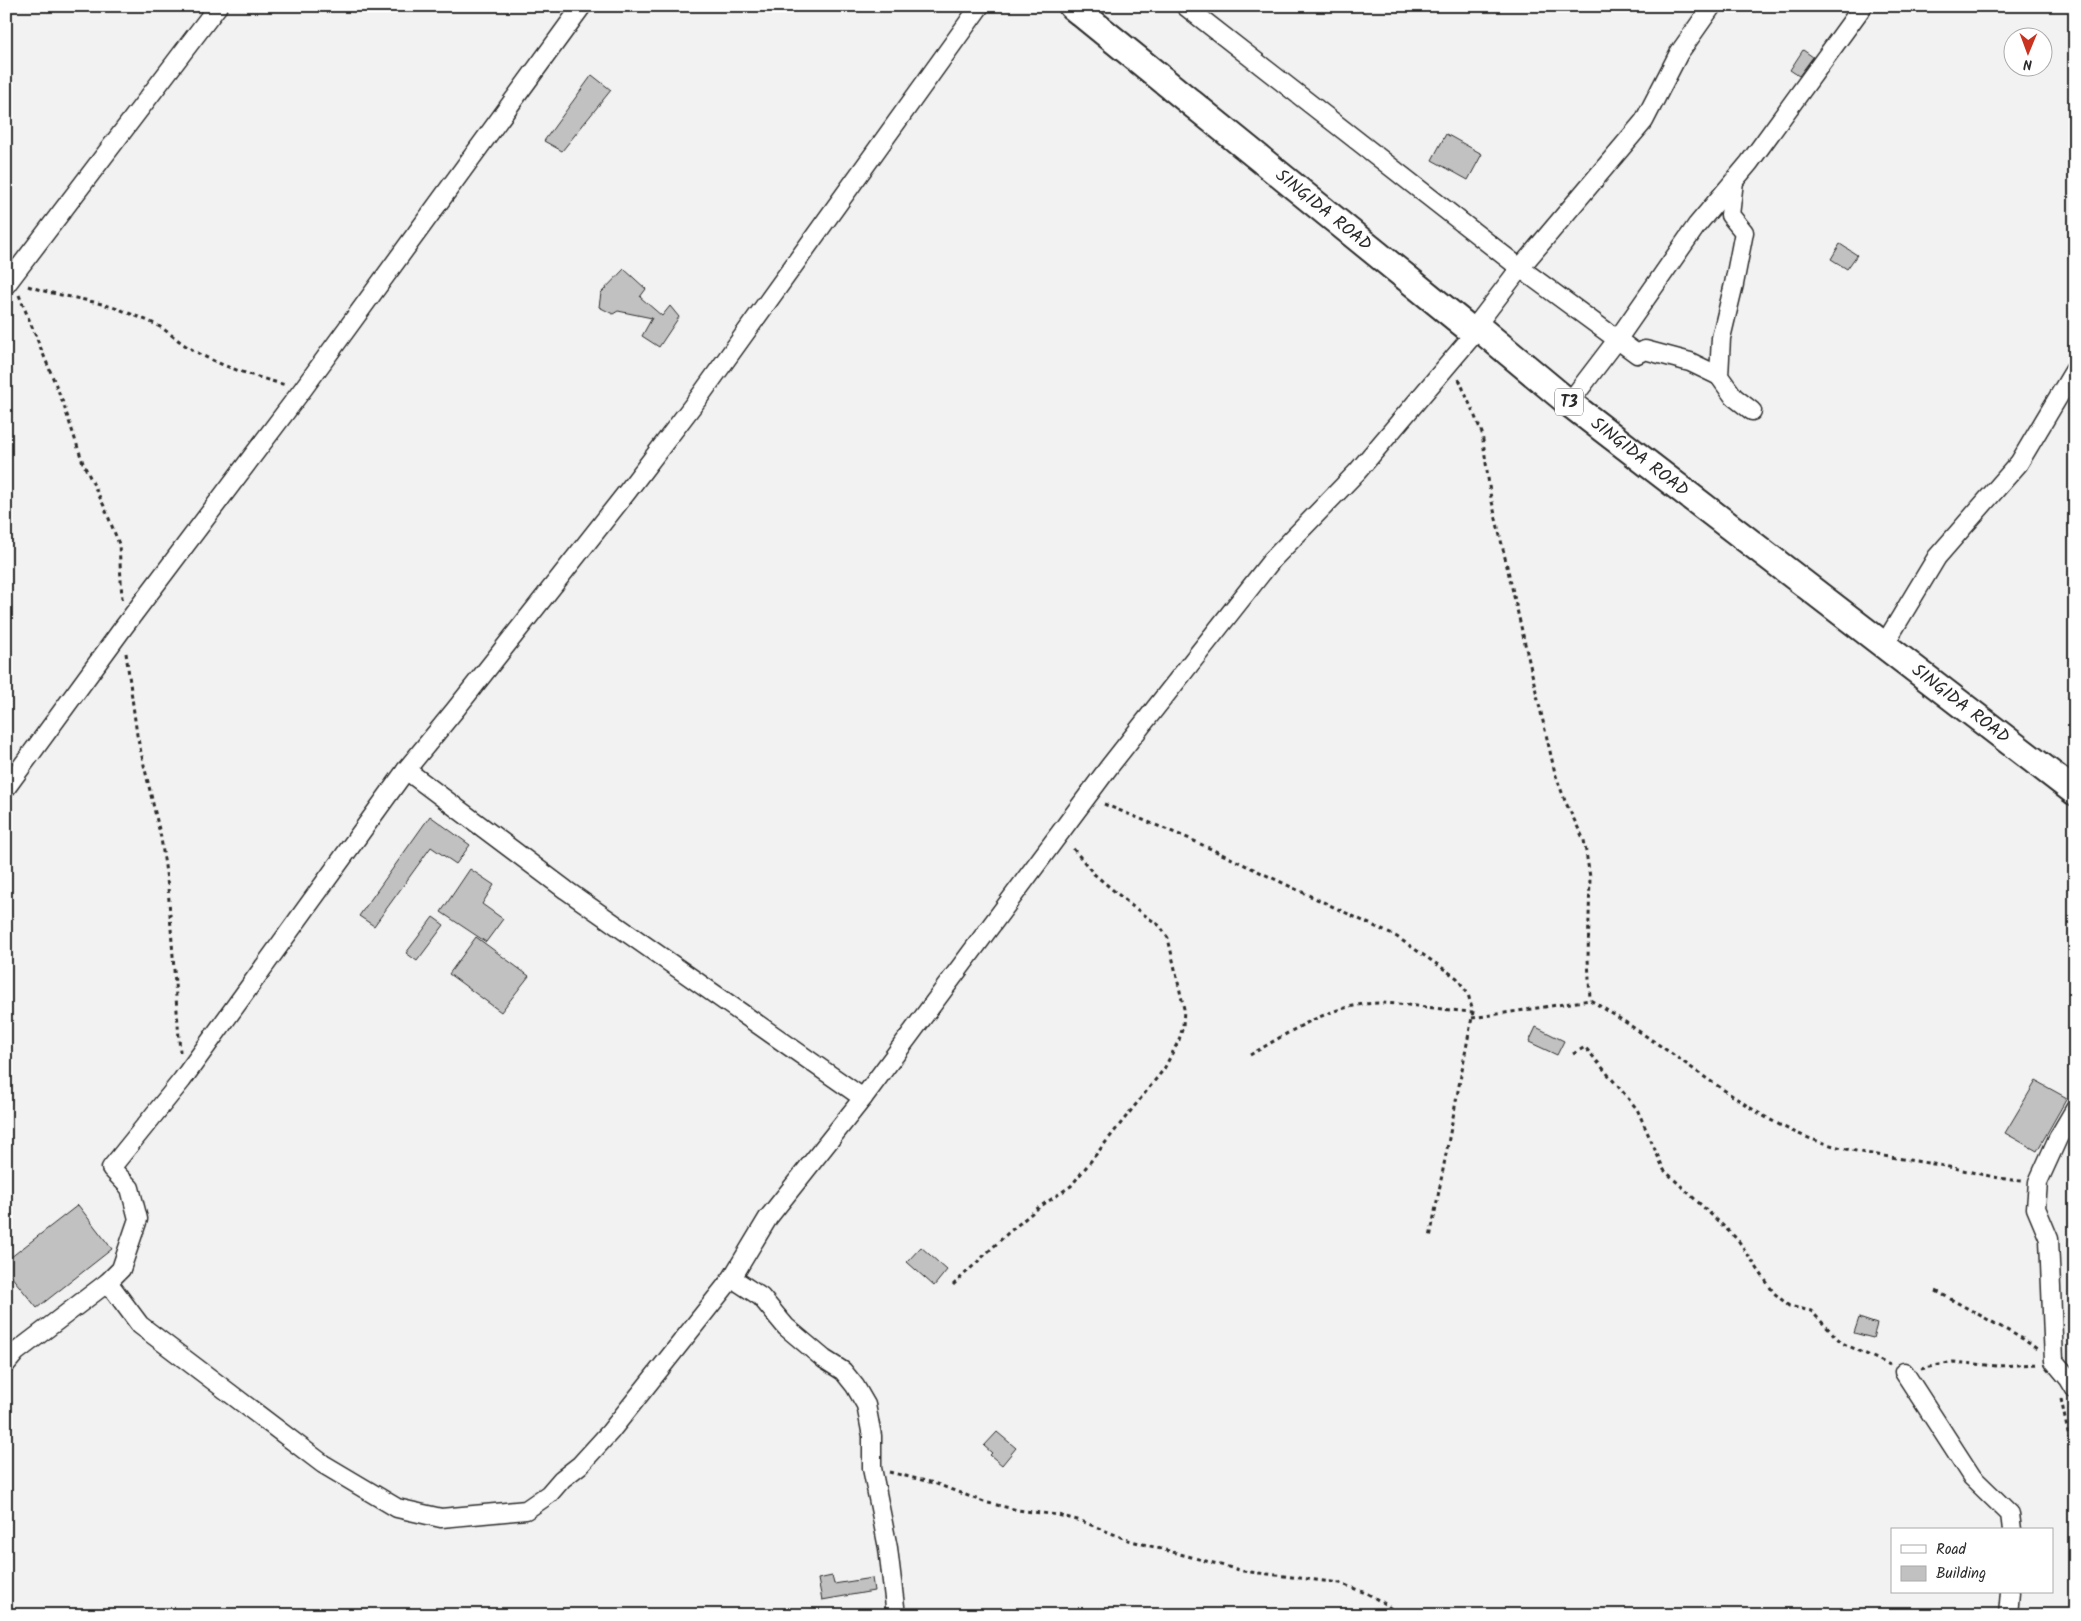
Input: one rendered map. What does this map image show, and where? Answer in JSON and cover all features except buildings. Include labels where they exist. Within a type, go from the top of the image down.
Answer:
[{"type":"highway","name":"SINGIDA ROAD","points":[[1072,6],[1475,330],[2075,792]]},
{"type":"street","points":[[8,279],[218,6]]},
{"type":"street","points":[[6,788],[123,628],[304,389],[582,6]]},
{"type":"street","points":[[6,1364],[16,1352],[108,1282],[121,1269],[138,1219],[130,1188],[111,1168],[182,1080],[406,770],[627,492],[700,396],[980,6]]},
{"type":"street","points":[[1185,6],[1520,268],[1617,340],[1637,354],[1645,350],[1690,362],[1719,376],[1734,397],[1752,411]]},
{"type":"street","points":[[108,1282],[140,1325],[323,1464],[397,1508],[441,1518],[526,1510],[549,1494],[562,1479],[580,1465],[610,1432],[732,1278],[768,1218],[863,1098],[1059,832],[1272,560],[1357,472],[1452,362],[1520,268],[1644,121],[1679,54],[1712,6]]},
{"type":"street","points":[[1569,403],[1617,340],[1697,225],[1734,181],[1806,87],[1863,6]]},
{"type":"street","points":[[1719,376],[1721,338],[1744,232],[1730,215],[1734,181]]},
{"type":"street","points":[[1884,645],[1937,557],[2019,462],[2075,369]]},
{"type":"street","points":[[406,770],[566,890],[863,1098]]},
{"type":"street","points":[[2075,1109],[2058,1138],[2038,1182],[2036,1208],[2049,1239],[2054,1361],[2069,1378],[2075,1389]]},
{"type":"street","points":[[732,1278],[761,1297],[786,1327],[824,1360],[843,1371],[856,1386],[866,1405],[870,1422],[872,1468],[888,1548],[896,1615]]},
{"type":"street","points":[[1904,1372],[1972,1478],[2010,1514],[2012,1528]]},
{"type":"street","points":[[2008,1615],[2010,1594]]},
{"type":"path","points":[[8,279],[44,291],[96,301],[129,313],[161,328],[194,351],[217,362],[263,379],[304,389]]},
{"type":"path","points":[[1452,362],[1482,433],[1490,493],[1554,773],[1584,840],[1590,877],[1588,958],[1590,1000]]},
{"type":"path","points":[[1087,797],[1190,839],[1397,937],[1457,978],[1468,994],[1473,1012],[1430,1238]]},
{"type":"path","points":[[953,1285],[1038,1208],[1071,1186],[1164,1069],[1179,1040],[1183,1026],[1184,1009],[1168,938],[1160,926],[1132,906],[1094,874],[1059,832]]},
{"type":"path","points":[[1472,1018],[1590,1000],[1752,1109],[1790,1131],[1827,1144],[1865,1152],[2005,1180],[2038,1182]]},
{"type":"path","points":[[1250,1055],[1300,1026],[1323,1015],[1346,1008],[1379,1003],[1473,1012]]},
{"type":"path","points":[[1573,1054],[1585,1047],[1638,1109],[1664,1170],[1738,1240],[1774,1293],[1789,1306],[1811,1311],[1842,1343],[1904,1372],[1953,1362],[1997,1366],[2033,1366],[2054,1361]]},
{"type":"path","points":[[1936,1291],[2023,1339],[2054,1361],[2075,1467]]},
{"type":"path","points":[[872,1468],[934,1483],[984,1502],[1018,1510],[1058,1514],[1136,1542],[1243,1571],[1340,1582],[1368,1594],[1399,1615]]}]
